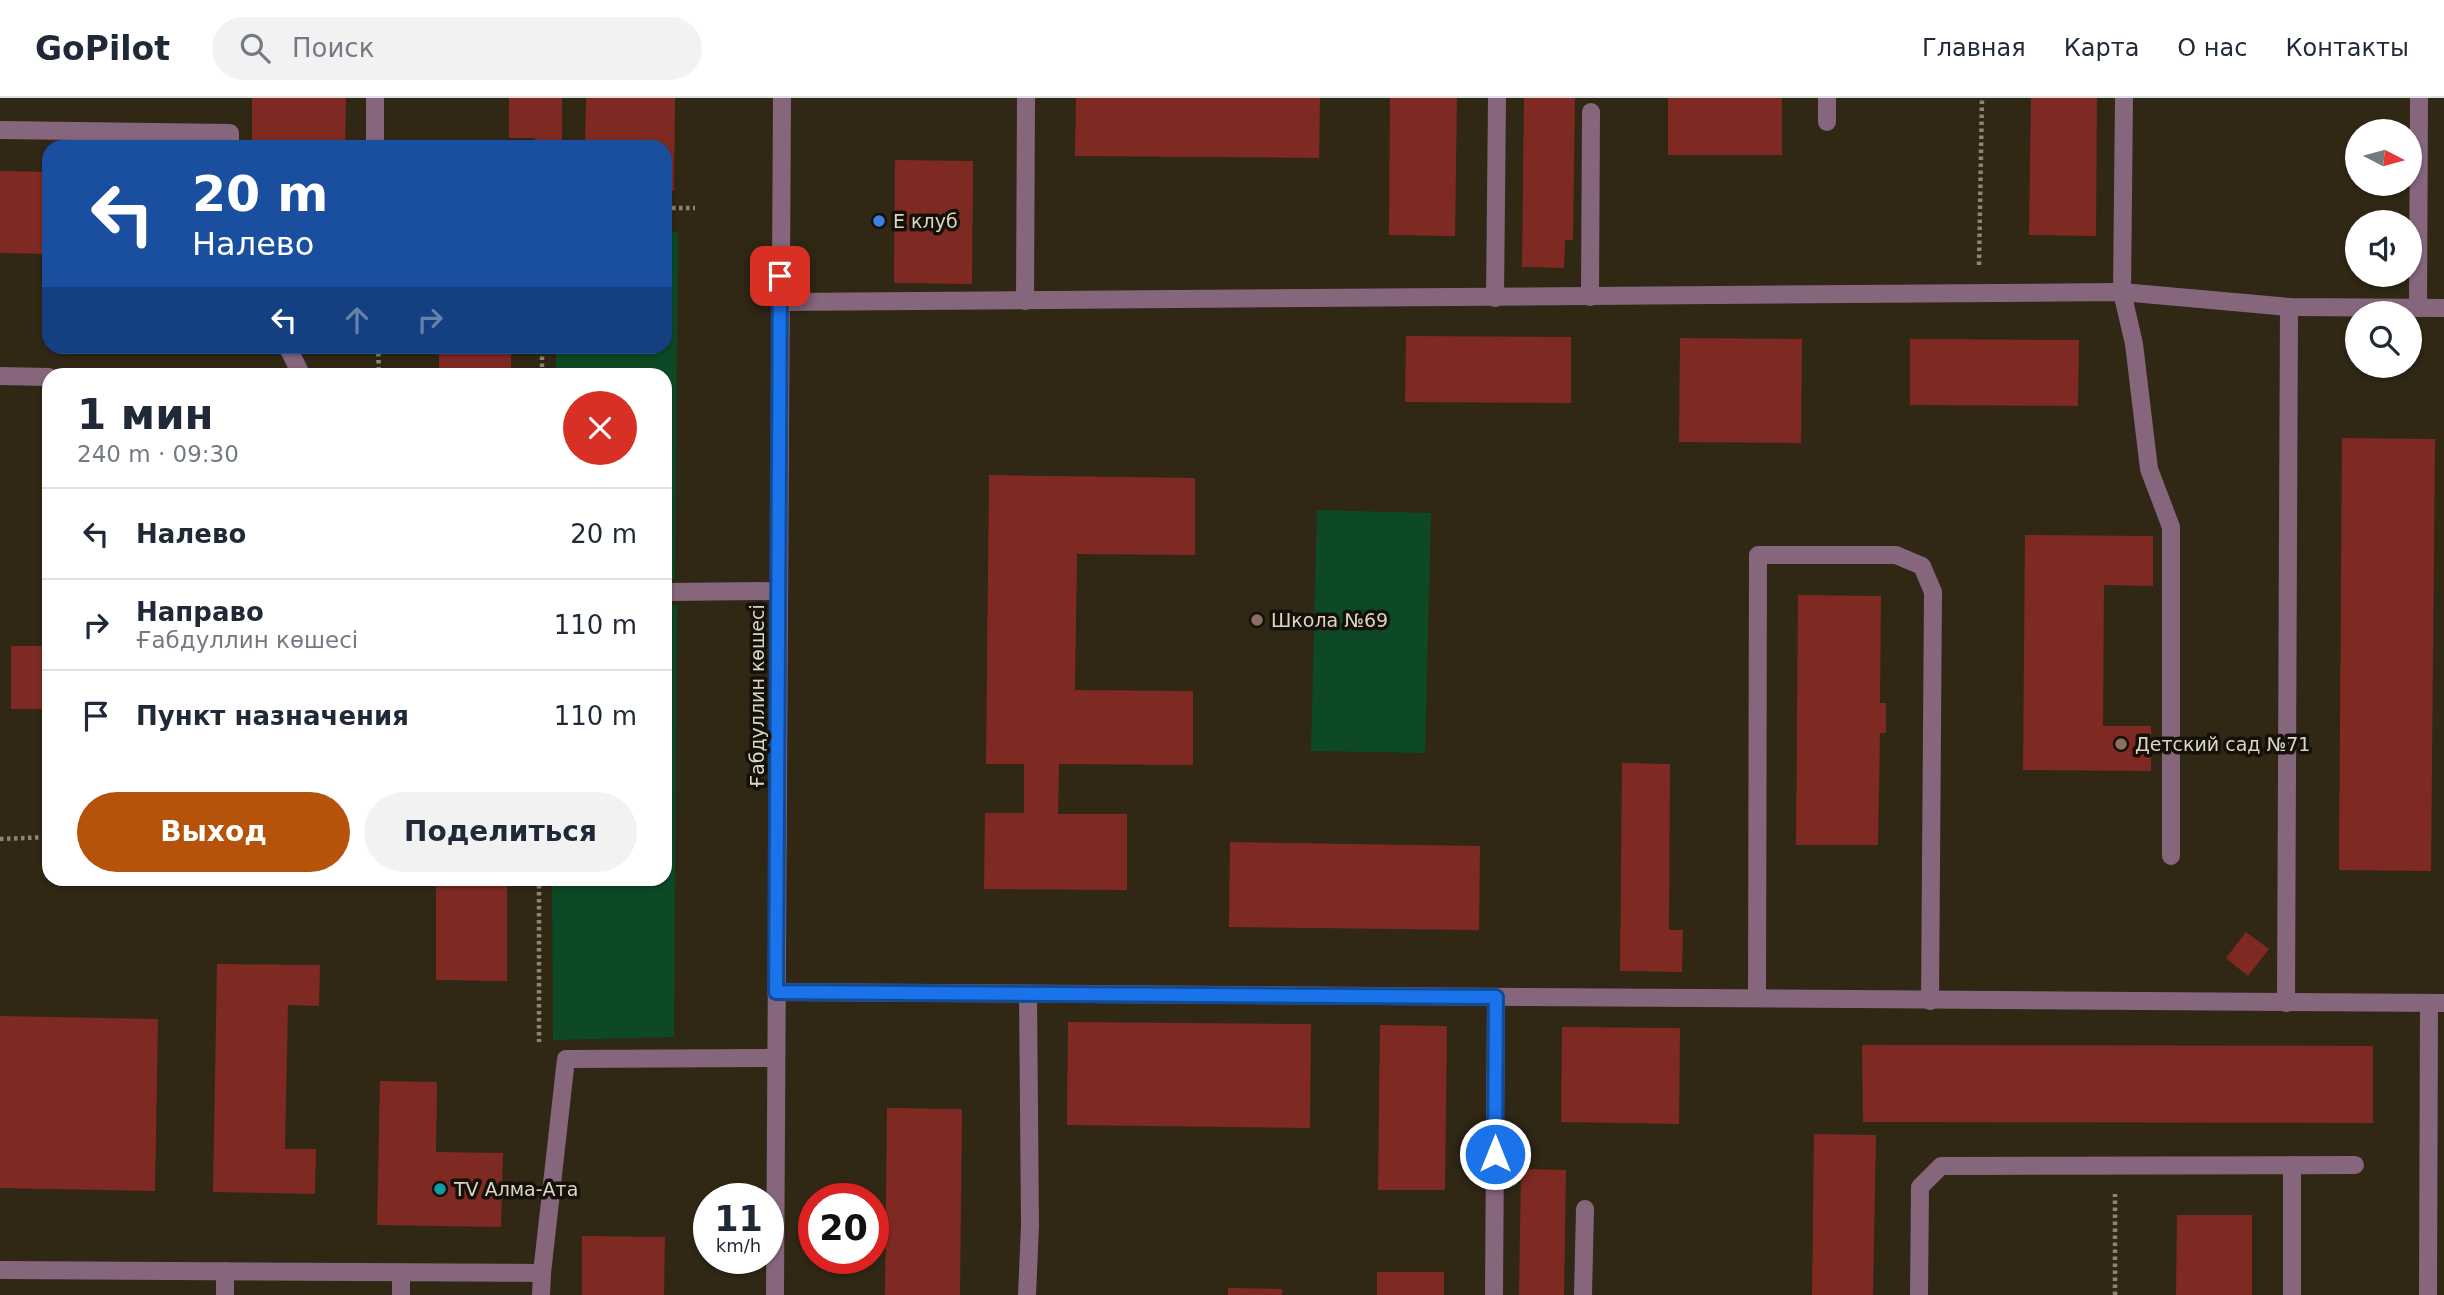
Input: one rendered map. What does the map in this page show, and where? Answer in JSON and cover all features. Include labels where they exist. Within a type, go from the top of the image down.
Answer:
[{"type":"street","points":[[375,98],[376,140]]},
{"type":"street","name":"Ғабдуллин көшесі","points":[[775,1295],[782,98]]},
{"type":"street","points":[[1025,301],[1026,98]]},
{"type":"street","points":[[1495,298],[1497,98]]},
{"type":"street","points":[[1827,98],[1827,122]]},
{"type":"street","points":[[2124,98],[2122,292],[2134,344],[2149,469],[2171,527],[2171,856]]},
{"type":"street","points":[[2418,301],[2419,98]]},
{"type":"street","points":[[1590,297],[1591,112]]},
{"type":"street","points":[[0,130],[230,133],[230,140]]},
{"type":"street","points":[[780,302],[2122,292],[2289,307],[2345,307]]},
{"type":"street","points":[[2286,1003],[2289,307]]},
{"type":"street","points":[[2422,308],[2444,308]]},
{"type":"street","points":[[0,376],[42,377]]},
{"type":"street","points":[[1757,998],[1758,555],[1896,555],[1922,566],[1933,592],[1930,1001]]},
{"type":"street","points":[[672,592],[778,591]]},
{"type":"street","points":[[776,992],[2437,1003],[2428,1295]]},
{"type":"street","points":[[1027,1295],[1030,1226],[1028,994]]},
{"type":"street","points":[[1494,1295],[1496,997]]},
{"type":"street","points":[[541,1295],[566,1059],[776,1058]]},
{"type":"street","points":[[2292,1165],[2292,1295]]},
{"type":"street","points":[[1919,1295],[1920,1187],[1941,1166],[2355,1165]]},
{"type":"street","points":[[1583,1295],[1585,1209]]},
{"type":"street","points":[[0,1270],[542,1273]]},
{"type":"street","points":[[225,1271],[225,1295]]},
{"type":"street","points":[[401,1273],[401,1295]]},
{"type":"path","points":[[1978,294],[1982,98]]},
{"type":"path","points":[[672,208],[695,208]]},
{"type":"path","points":[[0,839],[42,837]]},
{"type":"path","points":[[539,886],[539,1047]]},
{"type":"path","points":[[2115,1166],[2115,1295]]},
{"type":"green space","points":[[672,232],[678,232],[675,579],[672,579],[672,368],[556,368],[556,354],[672,354]]},
{"type":"green space","points":[[1317,510],[1431,513],[1425,753],[1311,751]]},
{"type":"green space","points":[[672,605],[677,605],[674,1037],[553,1040],[552,886],[672,886]]},
{"type":"building","points":[[252,98],[346,98],[345,140],[252,140]]},
{"type":"building","points":[[509,98],[562,98],[562,140],[509,138]]},
{"type":"building","points":[[586,98],[675,98],[674,191],[672,140],[585,140]]},
{"type":"building","points":[[1076,98],[1320,98],[1319,158],[1075,156]]},
{"type":"building","points":[[1390,98],[1457,98],[1455,236],[1389,235]]},
{"type":"building","points":[[1524,98],[1575,98],[1573,240],[1565,240],[1564,268],[1522,267]]},
{"type":"building","points":[[1668,98],[1782,98],[1782,155],[1668,155]]},
{"type":"building","points":[[2031,98],[2097,98],[2096,236],[2029,235]]},
{"type":"building","points":[[895,160],[973,161],[972,284],[894,283]]},
{"type":"building","points":[[0,171],[42,172],[42,254],[0,253]]},
{"type":"building","points":[[1406,336],[1571,337],[1571,403],[1405,402]]},
{"type":"building","points":[[1680,338],[1802,339],[1801,443],[1679,442]]},
{"type":"building","points":[[1910,339],[2079,340],[2078,406],[1910,405]]},
{"type":"building","points":[[439,354],[511,354],[511,368],[439,368]]},
{"type":"building","points":[[2342,438],[2435,439],[2431,871],[2339,870]]},
{"type":"building","points":[[989,475],[1195,478],[1195,555],[1077,554],[1075,690],[1193,691],[1193,765],[1059,764],[1058,814],[1127,814],[1127,890],[984,889],[985,813],[1024,813],[1024,764],[986,764]]},
{"type":"building","points":[[2025,535],[2153,536],[2153,586],[2104,585],[2103,726],[2151,726],[2151,771],[2023,770]]},
{"type":"building","points":[[1798,595],[1881,596],[1880,703],[1886,703],[1886,733],[1880,733],[1878,845],[1796,845]]},
{"type":"building","points":[[11,646],[42,646],[42,709],[11,709]]},
{"type":"building","points":[[1622,763],[1670,764],[1669,930],[1683,930],[1682,972],[1620,971]]},
{"type":"building","points":[[1230,842],[1480,846],[1479,930],[1229,927]]},
{"type":"building","points":[[436,886],[507,886],[507,981],[436,980]]},
{"type":"building","points":[[2246,932],[2269,949],[2248,976],[2226,958]]},
{"type":"building","points":[[217,964],[320,965],[319,1006],[288,1005],[285,1149],[316,1149],[315,1194],[213,1192]]},
{"type":"building","points":[[0,1016],[158,1019],[155,1191],[0,1188]]},
{"type":"building","points":[[1068,1022],[1311,1024],[1310,1128],[1067,1125]]},
{"type":"building","points":[[1380,1025],[1447,1026],[1445,1190],[1378,1190]]},
{"type":"building","points":[[1562,1027],[1680,1028],[1679,1124],[1561,1122]]},
{"type":"building","points":[[1862,1045],[2373,1046],[2373,1123],[1863,1122]]},
{"type":"building","name":"ТV Алма-Ата","points":[[380,1081],[437,1082],[436,1152],[503,1153],[501,1227],[377,1225]]},
{"type":"building","points":[[887,1108],[962,1109],[960,1295],[885,1295],[885,1274],[889,1274],[889,1183],[886,1183]]},
{"type":"building","points":[[1814,1134],[1876,1135],[1873,1295],[1812,1295]]},
{"type":"building","points":[[1521,1169],[1566,1170],[1564,1295],[1519,1295]]},
{"type":"building","points":[[2177,1215],[2252,1215],[2252,1295],[2176,1295]]},
{"type":"building","points":[[582,1236],[665,1237],[664,1295],[582,1295]]},
{"type":"building","points":[[1377,1272],[1444,1272],[1444,1295],[1377,1295]]},
{"type":"building","points":[[1228,1288],[1282,1289],[1282,1295],[1228,1295]]},
{"type":"place","name":"Е клуб","points":[[879,221]]},
{"type":"place","name":"Школа №69","points":[[1257,620]]},
{"type":"place","name":"Детский сад №71","points":[[2121,744]]},
{"type":"place","name":"ТV Алма-Ата","points":[[440,1189]]},
{"type":"route","points":[[780,276],[776,992],[1496,997],[1495,1154]]}]
